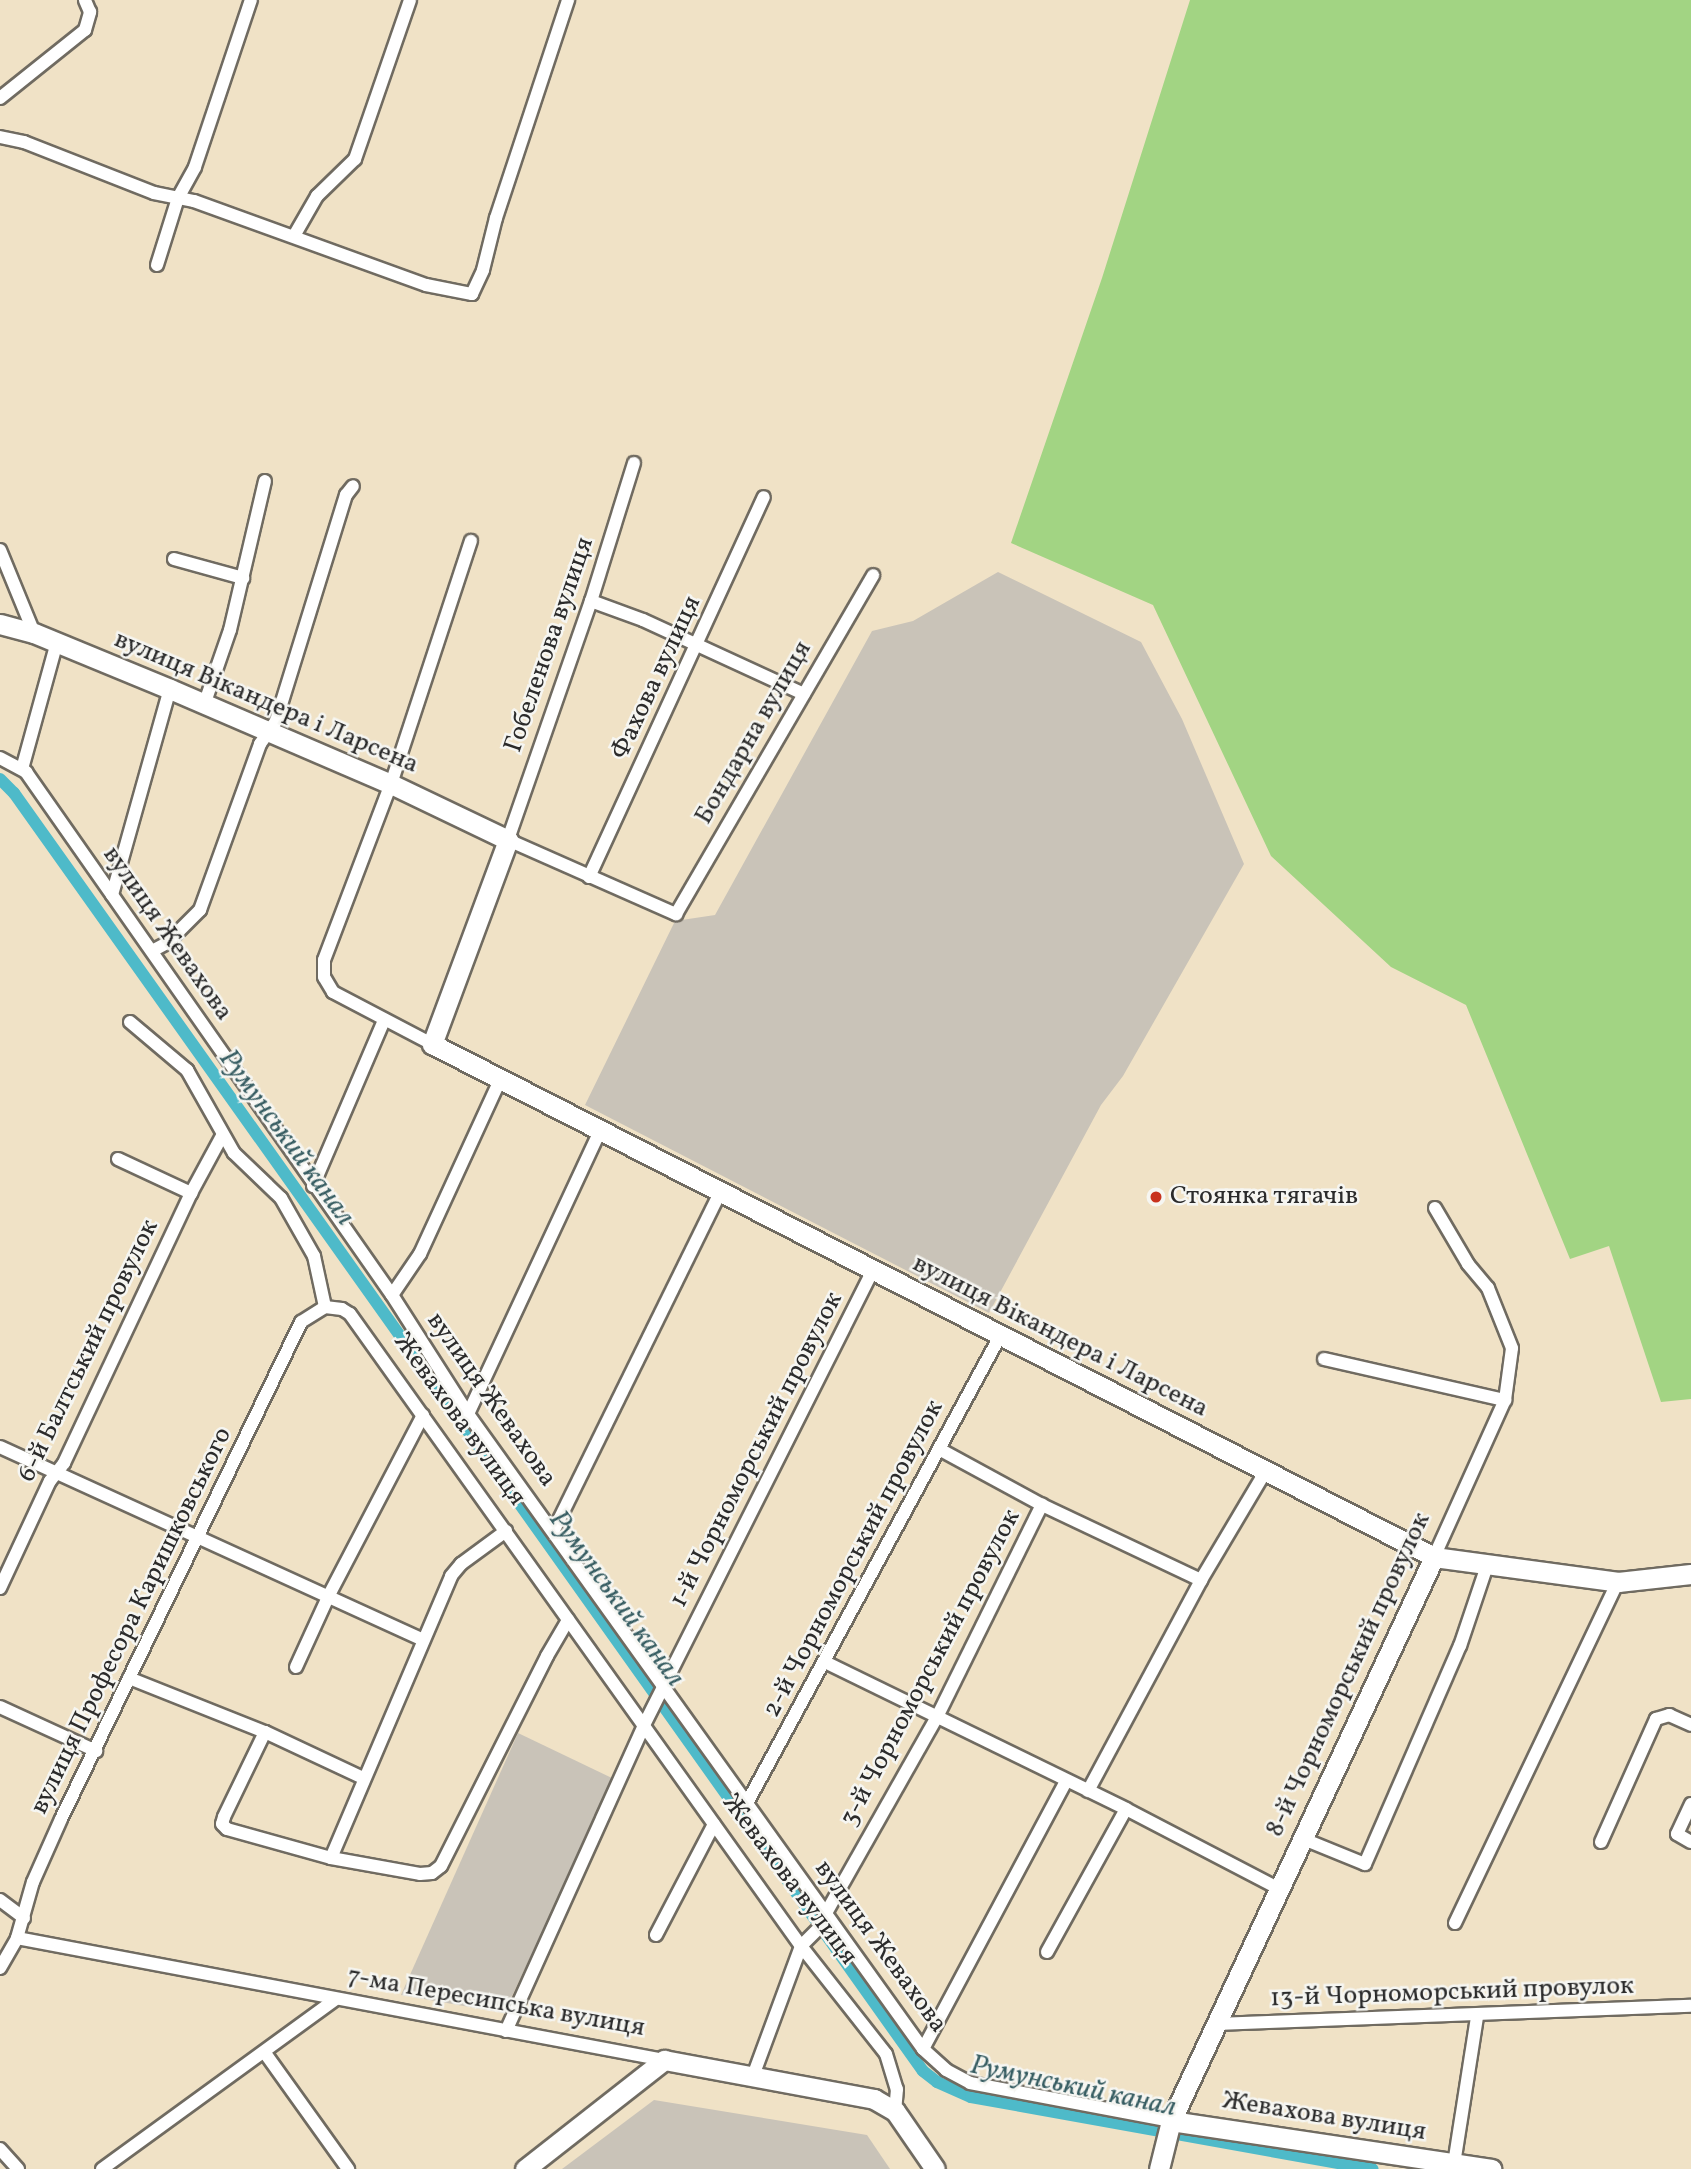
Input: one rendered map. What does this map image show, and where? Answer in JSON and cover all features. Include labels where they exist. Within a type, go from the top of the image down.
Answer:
[{"type":"street","points":[[157,265],[178,198],[195,167],[251,0]]},
{"type":"street","points":[[293,236],[317,196],[355,159],[410,0]]},
{"type":"street","points":[[0,137],[24,142],[154,193],[178,198],[293,236],[426,285],[472,294],[483,270],[496,218],[568,0]]},
{"type":"street","points":[[0,98],[85,30],[87,6]]},
{"type":"street","name":"Гобеленова вулиця","points":[[508,840],[591,601],[634,463]]},
{"type":"street","points":[[204,705],[229,630],[265,481]]},
{"type":"street","points":[[152,951],[167,943],[200,910],[260,744],[276,721],[346,495],[353,485]]},
{"type":"street","name":"Фахова вулиця","points":[[589,877],[764,497]]},
{"type":"street","points":[[391,784],[471,541]]},
{"type":"street","points":[[0,550],[34,633]]},
{"type":"street","points":[[174,559],[243,578]]},
{"type":"street","name":"Бондарна вулиця","points":[[676,914],[873,575]]},
{"type":"street","points":[[591,601],[698,645],[804,694]]},
{"type":"street","name":"вулиця Вікандера і Ларсена","points":[[0,624],[34,633],[170,689],[391,784],[589,877],[676,914]]},
{"type":"street","points":[[22,769],[57,642]]},
{"type":"street","points":[[112,895],[170,689]]},
{"type":"street","name":"вулиця Жевахова","points":[[0,758],[22,769],[152,951],[313,1186],[393,1295],[468,1414],[554,1530],[661,1692],[747,1804],[923,2049],[946,2070]]},
{"type":"street","name":"вулиця Вікандера і Ларсена","points":[[391,784],[324,960],[324,977],[333,992],[1434,1557],[1618,1582],[1691,1574]]},
{"type":"street","points":[[432,1044],[508,840]]},
{"type":"street","points":[[313,1186],[384,1020]]},
{"type":"street","points":[[130,1023],[187,1070],[212,1109],[222,1136],[234,1153],[281,1198],[314,1256],[325,1307]]},
{"type":"street","points":[[393,1295],[420,1254],[500,1078]]},
{"type":"street","points":[[468,1414],[601,1129]]},
{"type":"street","name":"6-й Балтський провулок","points":[[0,1588],[56,1472],[64,1463],[191,1193],[222,1136]]},
{"type":"street","points":[[118,1159],[191,1193]]},
{"type":"street","points":[[554,1530],[720,1192]]},
{"type":"street","name":"8-й Чорноморський провулок","points":[[1159,2169],[1171,2121],[1505,1400],[1513,1348],[1488,1288],[1468,1264],[1435,1208]]},
{"type":"street","name":"1-й Чорноморський провулок","points":[[506,2031],[645,1724],[873,1270]]},
{"type":"street","name":"Жевахова вулиця","points":[[325,1307],[342,1309],[350,1314],[645,1724],[714,1825],[886,2054],[894,2073],[895,2111]]},
{"type":"street","name":"вулиця Професора Каришковського","points":[[0,1968],[17,1938],[40,1866],[302,1322],[325,1307]]},
{"type":"street","name":"2-й Чорноморський провулок","points":[[747,1804],[1000,1336]]},
{"type":"street","points":[[1324,1359],[1505,1400]]},
{"type":"street","points":[[296,1667],[329,1595],[423,1415]]},
{"type":"street","points":[[0,1447],[422,1639]]},
{"type":"street","points":[[939,1449],[1042,1505],[1201,1580]]},
{"type":"street","points":[[1088,1791],[1201,1580],[1265,1472]]},
{"type":"street","name":"3-й Чорноморський провулок","points":[[753,2076],[804,1944],[826,1917],[937,1717],[1042,1505]]},
{"type":"street","points":[[331,1858],[451,1576],[461,1564],[506,1531]]},
{"type":"street","points":[[1301,1838],[1364,1864],[1460,1646],[1487,1566]]},
{"type":"street","points":[[1455,1923],[1618,1582]]},
{"type":"street","points":[[265,1731],[222,1824],[227,1829],[331,1858],[420,1874],[432,1873],[442,1866],[547,1656],[568,1620]]},
{"type":"street","points":[[825,1662],[1126,1809],[1278,1888]]},
{"type":"street","points":[[129,1678],[265,1731],[363,1778]]},
{"type":"street","points":[[0,1707],[96,1751]]},
{"type":"street","points":[[1601,1842],[1656,1719],[1669,1715],[1691,1725]]},
{"type":"street","points":[[923,2049],[1066,1781]]},
{"type":"street","points":[[1691,1804],[1676,1833],[1691,1842]]},
{"type":"street","points":[[1047,1952],[1126,1809]]},
{"type":"street","points":[[656,1935],[714,1825]]},
{"type":"street","points":[[0,1900],[24,1918]]},
{"type":"street","name":"7-ма Пересипська вулиця","points":[[17,1938],[335,2000],[874,2099],[895,2111]]},
{"type":"street","points":[[102,2169],[335,2000]]},
{"type":"street","name":"13-й Чорноморський провулок","points":[[1216,2024],[1478,2017],[1691,2006]]},
{"type":"street","points":[[1454,2164],[1478,2017]]},
{"type":"street","points":[[265,2053],[348,2169]]},
{"type":"street","points":[[525,2169],[664,2060]]},
{"type":"street","name":"Жевахова вулиця","points":[[946,2070],[970,2083],[1171,2121],[1491,2169]]},
{"type":"street","points":[[895,2111],[935,2169]]},
{"type":"street","points":[[0,2149],[18,2169]]},
{"type":"shaded area","points":[[998,572],[1141,642],[1182,719],[1244,864],[1123,1076],[1101,1105],[989,1313],[585,1105],[675,921],[715,915],[872,631],[913,621]]},
{"type":"shaded area","points":[[518,1733],[614,1779],[504,2013],[401,1995]]},
{"type":"shaded area","points":[[654,2100],[867,2135],[890,2169],[562,2169]]},
{"type":"green space","points":[[1190,0],[1691,0],[1691,1399],[1661,1402],[1609,1246],[1570,1259],[1466,1005],[1391,967],[1271,856],[1153,605],[1011,543],[1102,278]]},
{"type":"waterway","name":"Румунський канал","points":[[0,779],[14,793],[923,2071],[937,2082],[971,2097],[1373,2169]]},
{"type":"place","name":"Стоянка тягачів","points":[[1156,1197]]}]
